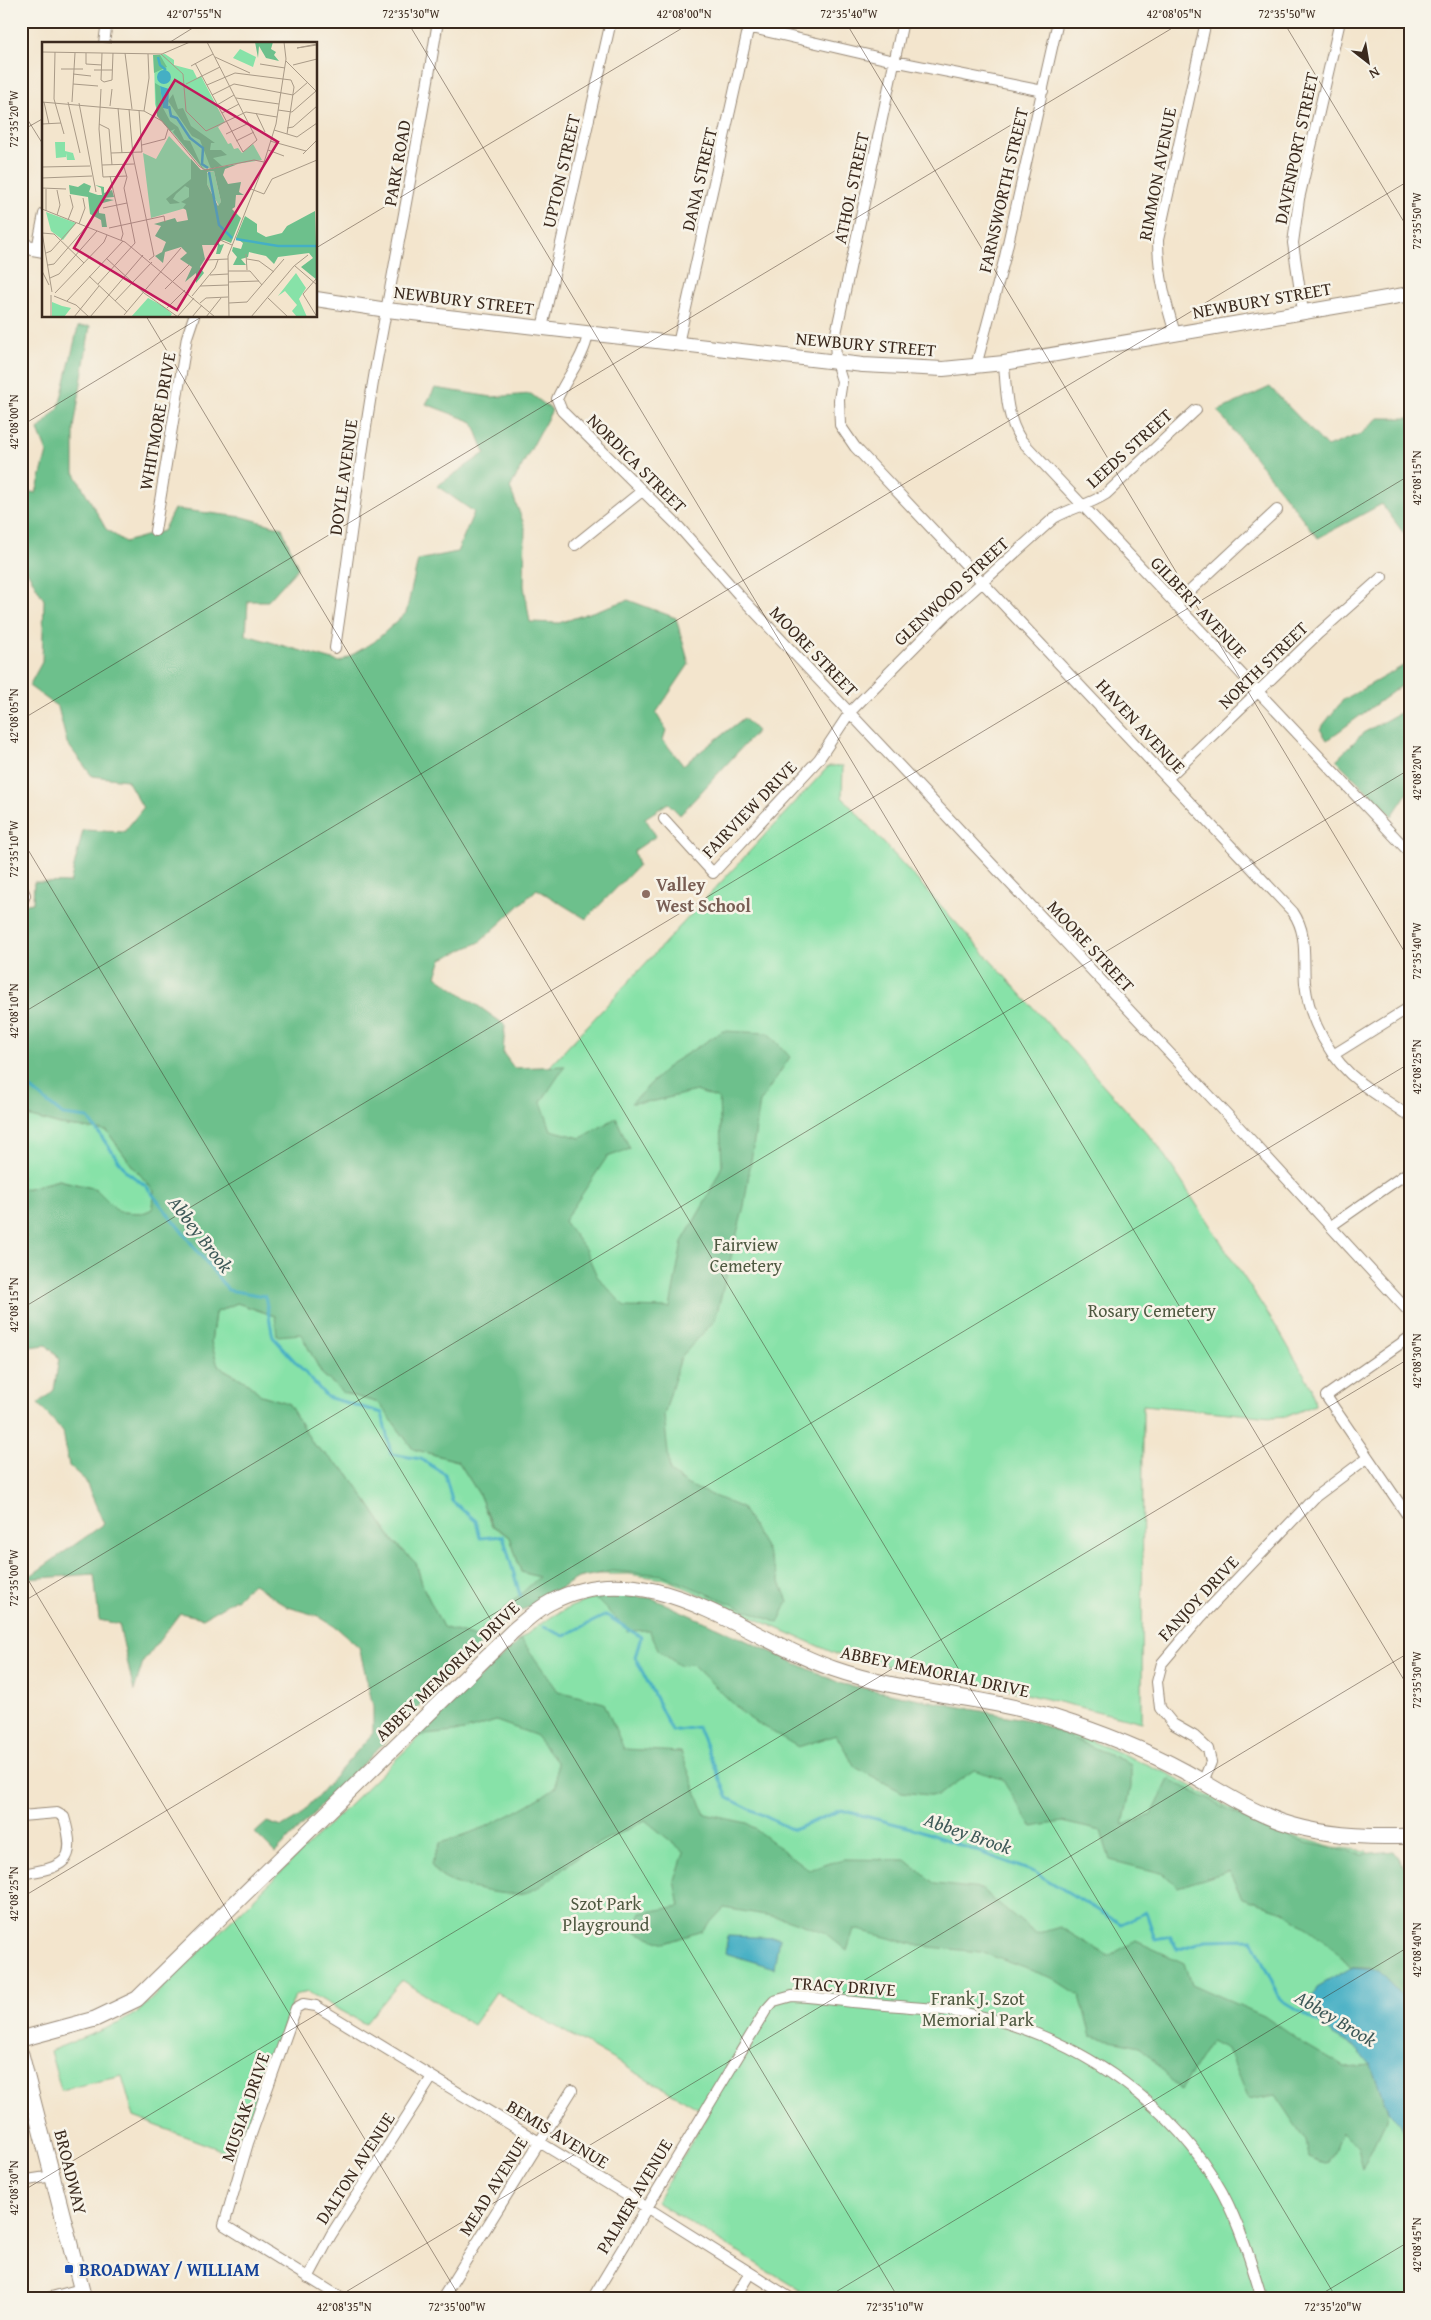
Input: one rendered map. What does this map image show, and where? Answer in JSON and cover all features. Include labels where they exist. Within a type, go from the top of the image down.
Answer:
[{"type":"main road","name":"ABBEY MEMORIAL DRIVE","points":[[21,2039],[95,2019],[137,1999],[513,1631],[555,1600],[599,1587],[629,1586],[664,1593],[696,1605],[814,1662],[854,1675],[991,1701],[1062,1720],[1136,1748],[1263,1814],[1294,1826],[1344,1835],[1410,1836]]},
{"type":"main road","name":"BROADWAY","points":[[21,2054],[83,2294]]},
{"type":"street","points":[[104,42],[108,21]]},
{"type":"street","name":"PARK ROAD","points":[[387,310],[438,21]]},
{"type":"street","name":"UPTON STREET","points":[[542,328],[612,21]]},
{"type":"street","points":[[722,21],[749,24],[894,61],[1043,91]]},
{"type":"street","name":"ATHOL STREET","points":[[836,362],[835,338],[903,21]]},
{"type":"street","name":"FARNSWORTH STREET","points":[[976,366],[1004,261],[1058,21]]},
{"type":"street","name":"RIMMON AVENUE","points":[[1175,334],[1162,291],[1158,261],[1158,240],[1206,21]]},
{"type":"street","name":"DAVENPORT STREET","points":[[1303,312],[1293,243],[1294,234],[1299,199],[1340,21]]},
{"type":"street","name":"DANA STREET","points":[[678,344],[749,24]]},
{"type":"street","points":[[21,246],[41,250]]},
{"type":"street","name":"NEWBURY STREET","points":[[318,300],[588,334],[836,362],[943,369],[1004,363],[1410,294]]},
{"type":"street","name":"DOYLE AVENUE","points":[[335,648],[356,492],[387,310]]},
{"type":"street","name":"WHITMORE DRIVE","points":[[155,531],[188,337],[193,318]]},
{"type":"street","name":"NORDICA STREET","points":[[588,334],[579,361],[563,384],[557,398],[562,411],[679,527],[746,604]]},
{"type":"street","name":"HAVEN AVENUE","points":[[836,362],[842,380],[838,400],[840,425],[855,447],[1267,883],[1297,918],[1304,943],[1308,998],[1317,1025],[1334,1055],[1361,1084],[1410,1117]]},
{"type":"street","name":"GILBERT AVENUE","points":[[1004,363],[1008,410],[1014,430],[1082,507],[1410,853]]},
{"type":"street","name":"LEEDS STREET","points":[[1082,507],[1106,494],[1196,410]]},
{"type":"street","points":[[575,544],[642,492]]},
{"type":"street","name":"GLENWOOD STREET","points":[[850,712],[982,581],[1054,518],[1066,511],[1082,507]]},
{"type":"street","points":[[1175,605],[1277,510]]},
{"type":"street","name":"NORTH STREET","points":[[1168,778],[1319,633],[1382,577]]},
{"type":"street","name":"MOORE STREET","points":[[746,604],[850,712],[1331,1226],[1410,1313]]},
{"type":"street","name":"FAIRVIEW DRIVE","points":[[664,819],[713,873],[819,759],[850,712]]},
{"type":"street","points":[[21,886],[25,895],[21,905]]},
{"type":"street","points":[[1334,1055],[1410,1007]]},
{"type":"street","points":[[1331,1226],[1410,1171]]},
{"type":"street","points":[[1410,1337],[1326,1396],[1366,1458],[1410,1519]]},
{"type":"street","name":"FANJOY DRIVE","points":[[1203,1782],[1211,1762],[1208,1749],[1194,1736],[1173,1724],[1160,1708],[1157,1682],[1162,1663],[1194,1624],[1315,1497],[1366,1458]]},
{"type":"street","points":[[21,1816],[40,1813],[60,1814],[64,1817],[70,1847],[65,1862],[53,1869],[21,1874]]},
{"type":"street","name":"TRACY DRIVE","points":[[704,2111],[766,2010],[774,2001],[784,1996],[959,2012],[1016,2026],[1060,2044],[1101,2067],[1144,2099],[1180,2134],[1209,2171],[1229,2206],[1243,2236],[1262,2299]]},
{"type":"street","name":"BEMIS AVENUE","points":[[304,2004],[316,2006],[646,2207],[792,2299]]},
{"type":"street","name":"MUSIAK DRIVE","points":[[304,2004],[296,2008],[292,2018],[279,2060],[248,2143],[224,2224],[308,2278]]},
{"type":"street","name":"DALTON AVENUE","points":[[308,2278],[331,2235],[432,2077]]},
{"type":"street","name":"MEAD AVENUE","points":[[442,2299],[572,2090]]},
{"type":"street","name":"PALMER AVENUE","points":[[592,2299],[704,2111]]},
{"type":"street","points":[[21,2181],[53,2176]]},
{"type":"street","points":[[734,2299],[750,2273]]},
{"type":"street","points":[[308,2278],[343,2299]]},
{"type":"street","points":[[44,2299],[83,2294]]},
{"type":"green space","points":[[90,326],[74,428],[74,472],[106,529],[125,542],[163,531],[174,509],[243,517],[282,528],[298,568],[268,601],[248,601],[246,635],[340,662],[374,642],[406,613],[418,560],[457,552],[474,512],[437,486],[485,453],[473,422],[426,404],[435,388],[492,397],[531,394],[552,410],[510,488],[525,527],[524,586],[530,622],[559,623],[628,600],[676,618],[689,664],[656,713],[666,730],[663,740],[683,765],[744,718],[757,731],[680,815],[668,803],[645,818],[656,836],[634,851],[638,866],[586,919],[537,889],[480,942],[442,959],[436,976],[505,1025],[503,1053],[514,1068],[565,1066],[541,1102],[551,1130],[581,1138],[616,1118],[630,1149],[607,1157],[564,1221],[585,1249],[597,1276],[625,1307],[670,1308],[682,1242],[705,1202],[722,1166],[719,1099],[696,1091],[655,1101],[631,1103],[672,1063],[723,1031],[768,1033],[790,1057],[760,1102],[744,1206],[715,1320],[681,1357],[664,1415],[670,1472],[688,1485],[742,1508],[766,1549],[788,1601],[778,1623],[662,1575],[612,1571],[578,1578],[518,1613],[474,1651],[275,1853],[255,1833],[267,1822],[282,1827],[299,1817],[373,1733],[373,1706],[359,1647],[337,1628],[318,1616],[288,1607],[252,1583],[239,1597],[203,1618],[180,1613],[143,1662],[134,1691],[119,1624],[99,1620],[94,1574],[26,1579],[104,1524],[85,1480],[69,1466],[63,1431],[38,1404],[54,1390],[59,1358],[46,1345],[21,1348],[21,1190],[59,1180],[96,1189],[119,1212],[143,1213],[153,1209],[154,1191],[130,1163],[107,1131],[60,1125],[21,1114],[21,905],[33,903],[34,882],[70,883],[83,830],[124,832],[143,808],[127,780],[92,776],[67,743],[58,707],[29,686],[42,662],[44,600],[26,569],[21,572],[21,490],[36,493],[47,452],[38,430],[59,407],[78,327]],"holes":[[[237,1303],[275,1316],[277,1336],[301,1334],[322,1374],[344,1393],[379,1403],[413,1449],[458,1461],[479,1494],[492,1525],[510,1537],[521,1572],[539,1577],[475,1637],[443,1627],[423,1587],[416,1563],[394,1542],[348,1473],[313,1444],[288,1403],[261,1395],[248,1383],[218,1366],[211,1342],[215,1313]]]},
{"type":"green space","points":[[1270,387],[1327,447],[1361,434],[1378,418],[1410,418],[1410,542],[1382,504],[1318,538],[1218,411]]},
{"type":"green space","points":[[1410,662],[1410,679],[1327,740],[1320,729],[1343,700]]},
{"type":"green space","points":[[1410,707],[1410,789],[1392,816],[1336,760],[1363,733]]},
{"type":"green space","name":"Fairview Cemetery","points":[[829,766],[843,766],[842,797],[1157,1144],[1279,1331],[1312,1388],[1315,1405],[1288,1416],[1272,1417],[1143,1405],[1142,1722],[967,1680],[850,1660],[665,1579],[628,1574],[593,1574],[446,1178]]},
{"type":"green space","points":[[21,1114],[60,1125],[107,1131],[130,1163],[154,1191],[153,1209],[143,1213],[119,1212],[96,1189],[59,1180],[21,1190]]},
{"type":"green space","points":[[237,1303],[275,1316],[285,1333],[301,1334],[322,1374],[344,1393],[379,1403],[413,1449],[458,1461],[479,1494],[491,1525],[510,1537],[521,1572],[540,1577],[475,1638],[443,1628],[423,1587],[416,1563],[394,1542],[348,1473],[313,1444],[288,1403],[261,1395],[248,1383],[218,1366],[211,1342],[215,1313]]},
{"type":"green space","points":[[614,1595],[652,1598],[842,1684],[1033,1721],[1131,1764],[1131,1787],[1123,1825],[1152,1815],[1169,1779],[1257,1824],[1307,1843],[1362,1854],[1394,1851],[1405,1869],[1409,1880],[1408,1893],[1405,1900],[1410,1902],[1410,2008],[1402,1995],[1371,1968],[1351,1968],[1330,1945],[1284,1911],[1242,1898],[1229,1871],[1178,1887],[1164,1874],[1110,1860],[1101,1831],[1062,1822],[1032,1827],[1002,1779],[974,1770],[937,1796],[902,1792],[855,1767],[836,1735],[798,1747],[747,1717],[692,1664],[679,1665],[659,1651],[649,1630],[628,1631],[595,1598]]},
{"type":"green space","name":"Frank J. Szot Memorial Park","points":[[595,1598],[843,1687],[1025,1720],[1089,1740],[1167,1773],[1272,1830],[1333,1847],[1367,1851],[1410,1893],[1410,2299],[814,2299],[656,2202],[708,2114],[496,1992],[473,2025],[402,1980],[365,2024],[308,1992],[295,1995],[237,2156],[134,2117],[122,2076],[61,2090],[50,2051],[119,2023],[138,2012],[392,1763],[522,1641],[521,1639],[556,1614]]},
{"type":"green space","points":[[521,1639],[558,1691],[604,1703],[624,1749],[681,1752],[705,1814],[747,1823],[809,1870],[843,1859],[906,1860],[935,1884],[981,1889],[1036,1934],[1060,1927],[1108,1956],[1136,1941],[1184,1963],[1191,1984],[1264,2016],[1303,2043],[1345,2068],[1371,2066],[1388,2111],[1385,2123],[1363,2169],[1358,2147],[1341,2133],[1328,2164],[1309,2157],[1306,2141],[1275,2095],[1248,2100],[1227,2049],[1211,2041],[1180,2090],[1140,2046],[1091,2036],[1080,1996],[1052,1978],[981,1952],[920,1946],[854,1929],[847,1951],[824,1932],[783,1918],[724,1908],[702,1931],[665,1943],[633,1931],[641,1913],[680,1906],[675,1881],[684,1852],[645,1820],[590,1848],[541,1886],[524,1893],[506,1894],[482,1890],[449,1881],[442,1877],[431,1865],[440,1843],[500,1820],[556,1787],[557,1762],[535,1735],[496,1721],[464,1731],[416,1736]]},
{"type":"water","points":[[728,1936],[779,1938],[774,1968],[725,1953]]},
{"type":"water","points":[[1351,1968],[1378,1970],[1402,1995],[1410,2008],[1410,2145],[1399,2122],[1388,2111],[1371,2066],[1355,2047],[1333,2035],[1322,2023],[1314,2005],[1313,1995],[1317,1987]]},
{"type":"waterway","name":"Abbey Brook","points":[[21,1084],[25,1084],[63,1115],[88,1118],[127,1172],[146,1186],[228,1290],[265,1296],[273,1337],[327,1397],[382,1413],[391,1454],[421,1459],[445,1474],[452,1501],[476,1521],[480,1538],[503,1536],[520,1595]]},
{"type":"waterway","name":"Abbey Brook","points":[[544,1627],[564,1636],[606,1615],[641,1637],[635,1657],[672,1731],[698,1727],[728,1798],[793,1830],[841,1810],[919,1830],[1034,1872],[1121,1924],[1146,1912],[1155,1939],[1170,1936],[1177,1950],[1206,1940],[1252,1939],[1281,2000],[1329,2029]]},
{"type":"place","name":"Valley West School","points":[[646,894]]},
{"type":"place","name":"BROADWAY / WILLIAM","points":[[69,2269]]},
{"type":"park label","name":"Rosary Cemetery","points":[[1152,1310]]},
{"type":"park label","name":"Szot Park Playground","points":[[606,1914]]}]
